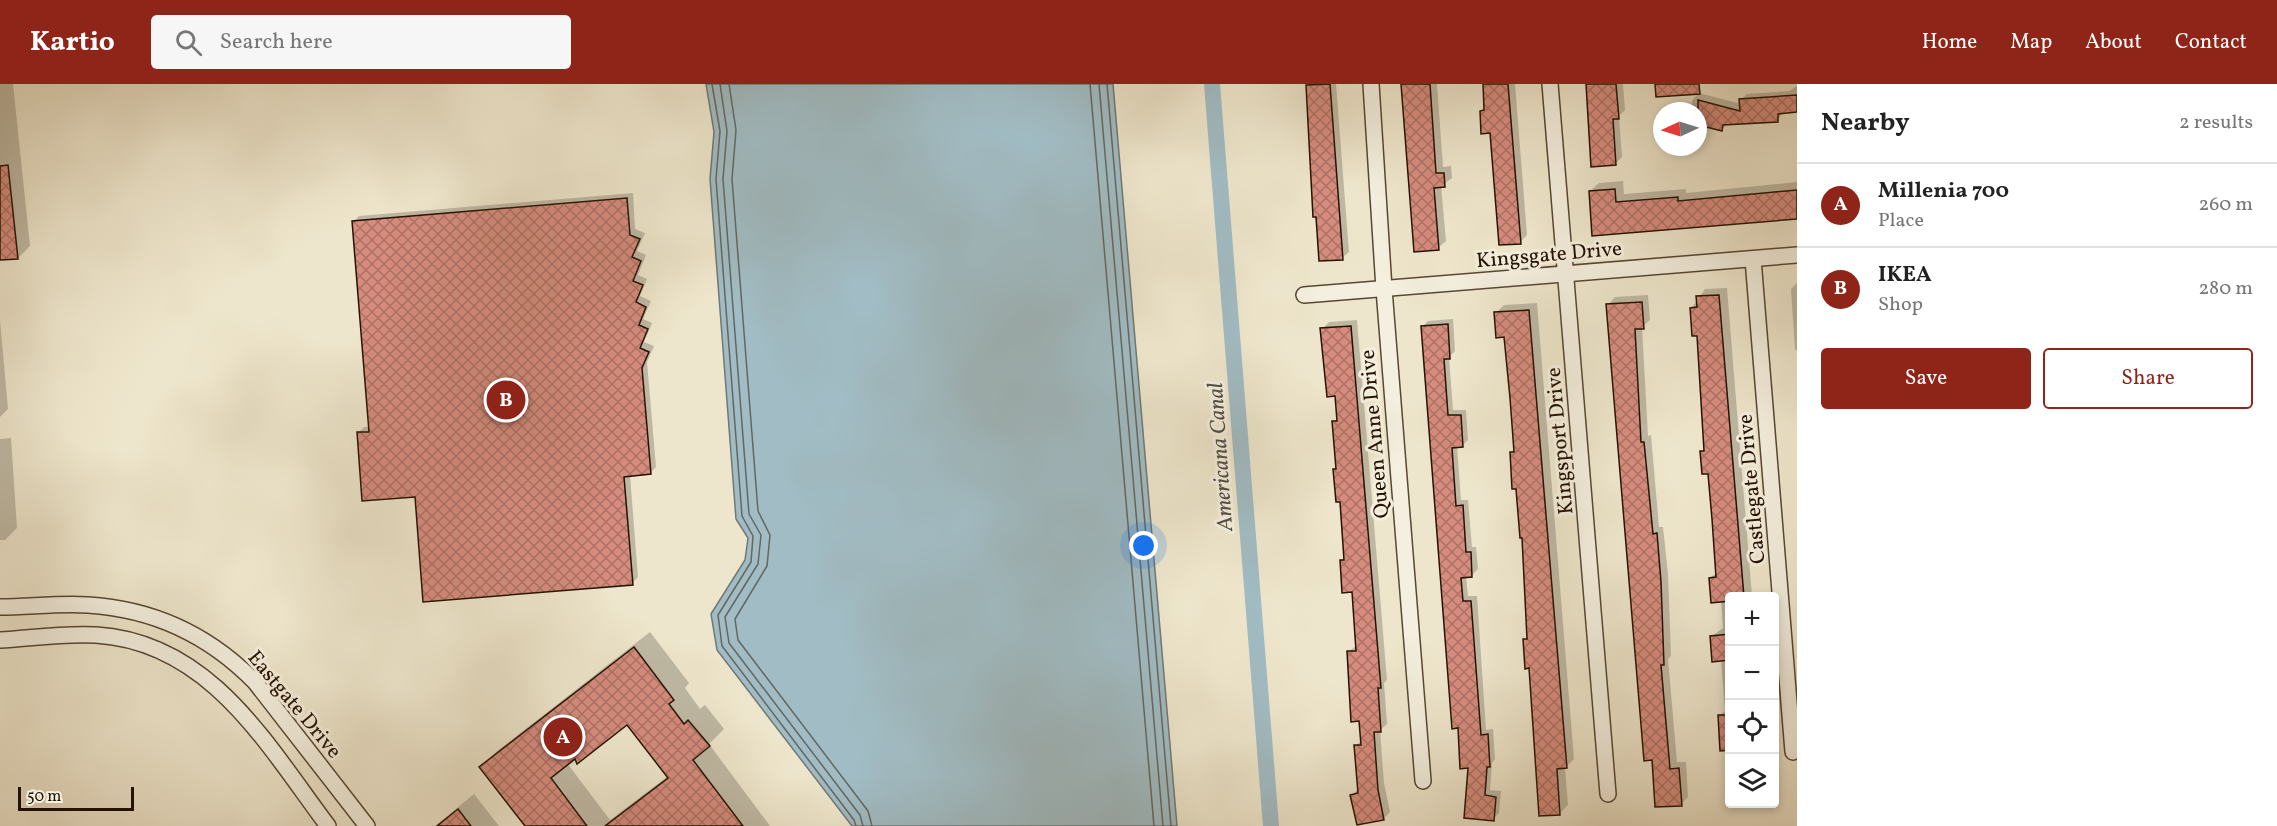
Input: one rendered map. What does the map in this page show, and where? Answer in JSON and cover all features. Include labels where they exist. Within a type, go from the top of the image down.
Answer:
[{"type":"street","name":"Queen Anne Drive","points":[[1371,84],[1384,288],[1424,781]]},
{"type":"street","name":"Kingsport Drive","points":[[1550,84],[1608,794]]},
{"type":"street","name":"Kingsgate Drive","points":[[1304,295],[1797,255]]},
{"type":"street","name":"Castlegate Drive","points":[[1753,259],[1793,752]]},
{"type":"street","name":"Eastgate Drive","points":[[0,607],[86,605],[114,607],[140,612],[195,634],[236,663],[255,682],[366,826]]},
{"type":"street","points":[[0,640],[97,635],[139,644],[187,664],[206,676],[241,711],[328,826]]},
{"type":"water","points":[[706,84],[1113,84],[1177,826],[852,826],[717,650],[711,614],[745,560],[748,538],[736,519],[710,179],[714,132]]},
{"type":"building","points":[[1330,84],[1343,260],[1319,261],[1316,217],[1313,217],[1306,85]]},
{"type":"building","points":[[1401,84],[1430,84],[1436,173],[1444,173],[1445,187],[1434,188],[1439,250],[1414,252]]},
{"type":"building","points":[[1483,84],[1508,84],[1521,244],[1499,245],[1490,133],[1481,134],[1480,111],[1484,110]]},
{"type":"building","points":[[1586,84],[1616,84],[1619,119],[1613,119],[1616,165],[1591,167]]},
{"type":"building","points":[[1655,84],[1699,84],[1700,94],[1656,97]]},
{"type":"building","points":[[1797,95],[1797,112],[1778,114],[1778,122],[1723,125],[1722,131],[1707,127],[1707,102],[1740,111],[1739,99]]},
{"type":"building","points":[[8,165],[18,259],[0,260],[0,166]]},
{"type":"building","points":[[1615,189],[1616,202],[1678,197],[1678,201],[1797,190],[1797,219],[1592,236],[1589,191]]},
{"type":"building","points":[[627,198],[630,235],[640,239],[632,257],[641,261],[633,281],[643,285],[636,302],[646,307],[639,325],[648,329],[640,348],[649,352],[642,368],[651,474],[624,477],[633,585],[423,602],[415,497],[362,501],[357,432],[369,432],[352,221]]},
{"type":"building","points":[[1719,295],[1744,592],[1725,592],[1725,602],[1711,603],[1709,578],[1716,577],[1712,519],[1708,474],[1702,474],[1700,451],[1704,451],[1697,336],[1692,336],[1690,308],[1697,307],[1696,296]]},
{"type":"building","points":[[1642,302],[1644,329],[1635,329],[1641,442],[1644,442],[1653,534],[1657,533],[1664,665],[1661,665],[1670,769],[1679,768],[1682,806],[1655,807],[1652,760],[1644,761],[1606,304]]},
{"type":"building","points":[[1529,310],[1567,768],[1557,769],[1560,815],[1539,816],[1529,668],[1525,669],[1523,639],[1527,639],[1522,538],[1520,538],[1516,489],[1512,489],[1510,452],[1514,452],[1510,398],[1504,337],[1496,338],[1494,312]]},
{"type":"building","points":[[1448,324],[1450,359],[1444,359],[1448,415],[1461,415],[1463,447],[1452,448],[1456,506],[1463,505],[1466,552],[1471,552],[1472,577],[1461,578],[1463,601],[1471,601],[1481,735],[1488,734],[1490,767],[1487,767],[1485,795],[1496,797],[1494,821],[1464,818],[1468,768],[1460,769],[1458,728],[1452,729],[1421,326]]},
{"type":"building","points":[[1351,326],[1381,688],[1378,688],[1381,732],[1374,732],[1378,790],[1384,820],[1357,825],[1350,795],[1358,793],[1354,745],[1361,745],[1359,721],[1351,722],[1347,651],[1356,651],[1352,592],[1342,593],[1340,560],[1344,560],[1340,502],[1336,502],[1333,469],[1336,469],[1332,421],[1337,421],[1335,396],[1327,397],[1320,328]]},
{"type":"building","points":[[1725,634],[1725,661],[1712,662],[1710,636]]},
{"type":"building","points":[[634,647],[674,700],[669,704],[684,724],[688,720],[710,746],[693,760],[743,826],[605,826],[668,778],[627,725],[577,764],[575,759],[551,778],[587,826],[525,826],[479,767]]},
{"type":"building","points":[[1718,715],[1725,715],[1725,750],[1720,751]]},
{"type":"building","points":[[458,809],[471,826],[437,826]]},
{"type":"waterway","name":"Americana Canal","points":[[1212,84],[1271,826]]},
{"type":"place","name":"IKEA","points":[[506,400]]},
{"type":"place","name":"Millenia 700","points":[[563,737]]}]
